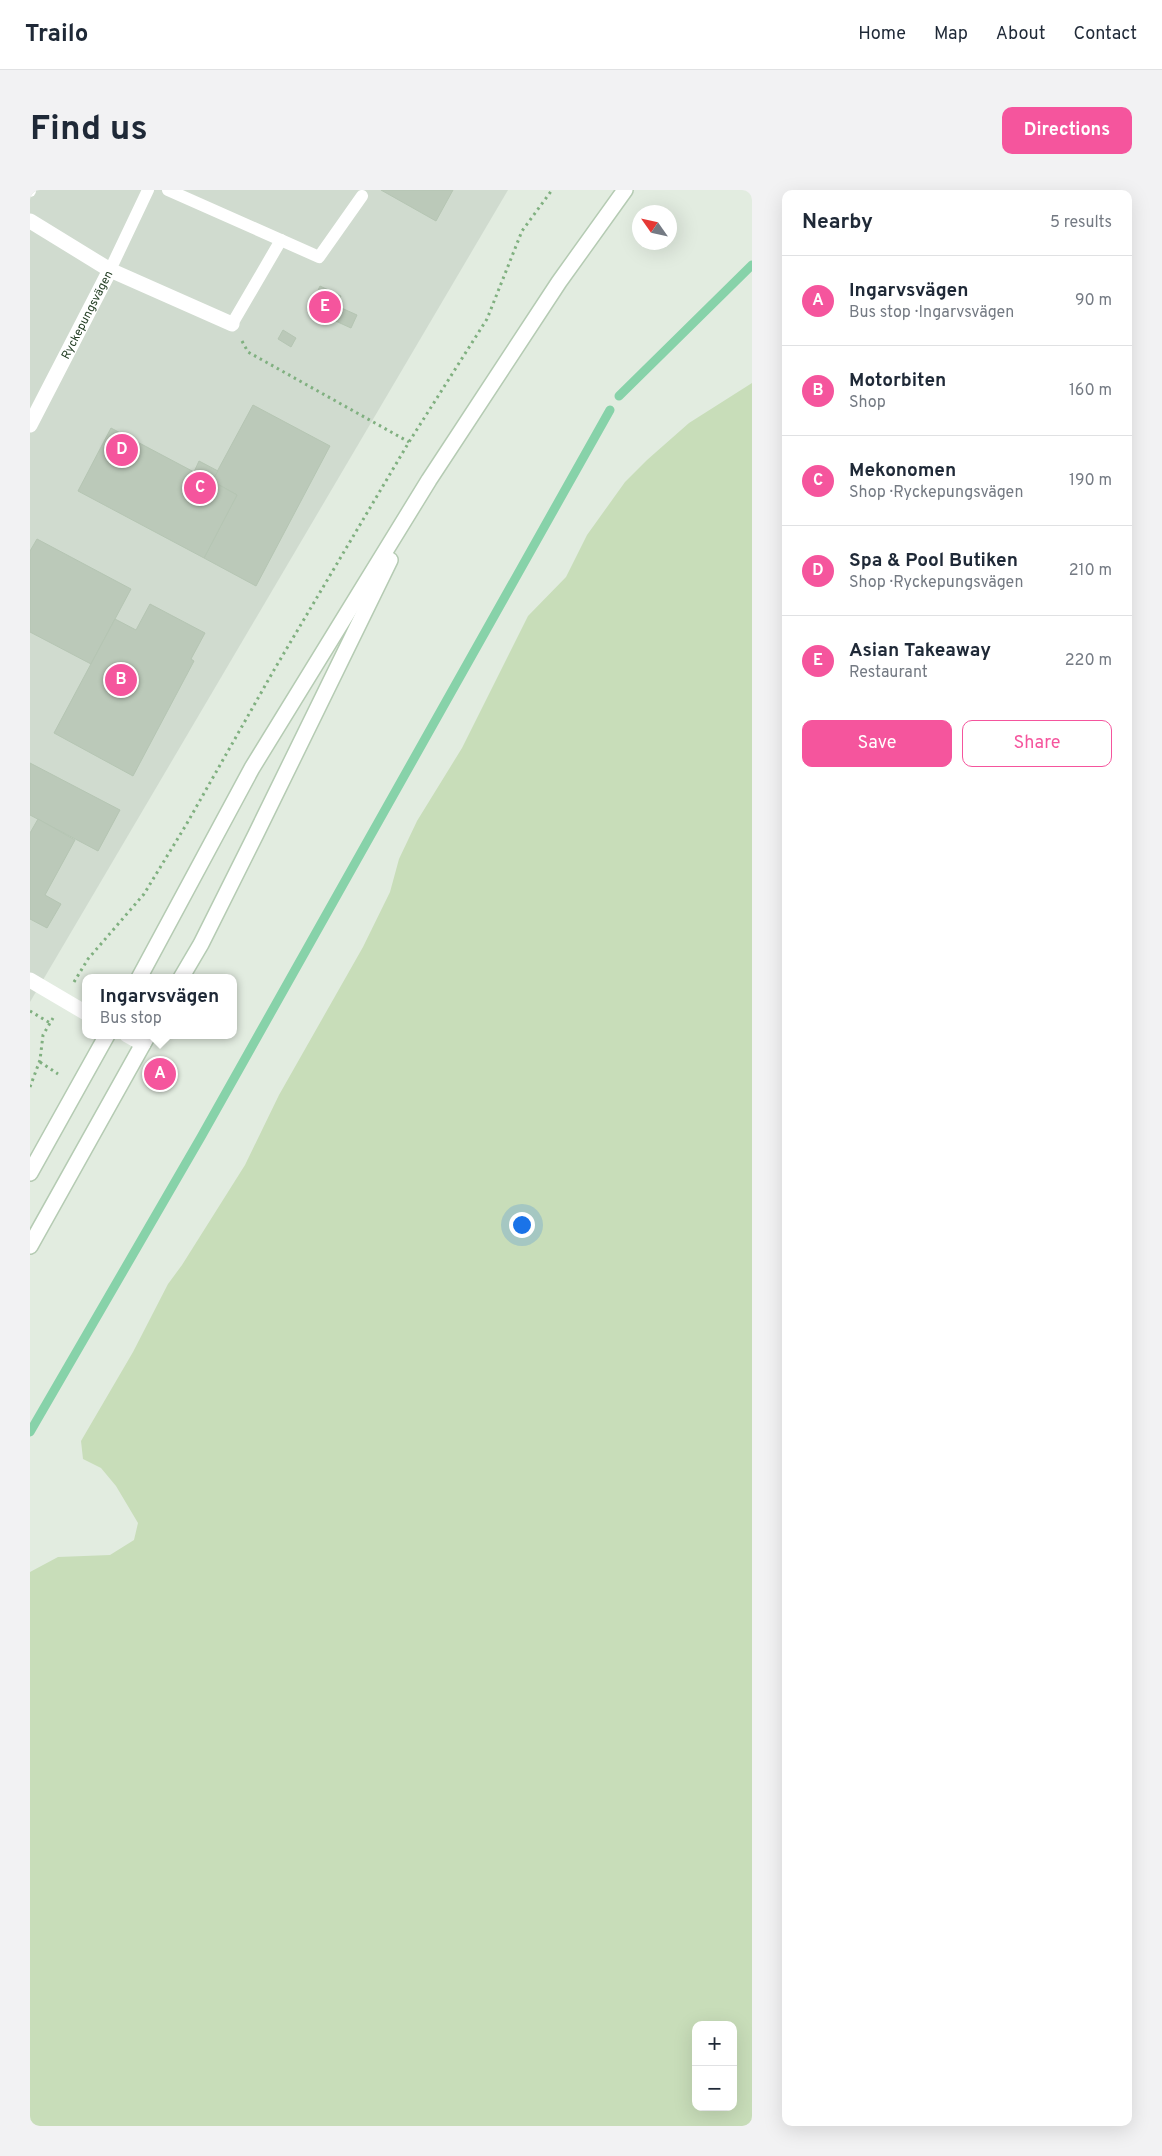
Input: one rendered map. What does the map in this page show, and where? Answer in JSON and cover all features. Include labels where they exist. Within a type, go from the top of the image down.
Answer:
[{"type":"main road","points":[[141,974],[252,768],[429,480],[559,282],[625,190]]},
{"type":"main road","points":[[30,221],[110,270]]},
{"type":"main road","name":"Ryckepungsvägen","points":[[30,425],[110,270],[232,324]]},
{"type":"main road","points":[[184,974],[202,944],[429,480]]},
{"type":"main road","points":[[30,980],[82,1011]]},
{"type":"main road","points":[[30,1173],[106,1039]]},
{"type":"main road","points":[[30,1246],[145,1039]]},
{"type":"lane","points":[[110,270],[148,190]]},
{"type":"lane","points":[[168,190],[319,257],[362,196]]},
{"type":"lane","points":[[232,324],[281,240]]},
{"type":"path","points":[[30,1087],[40,1062],[43,1035],[88,959],[148,887],[409,442],[487,319],[522,231],[552,190]]},
{"type":"path","points":[[232,324],[248,352],[409,442]]},
{"type":"path","points":[[30,1011],[50,1023]]},
{"type":"path","points":[[40,1062],[58,1074]]},
{"type":"shaded area","points":[[30,190],[508,190],[30,1002]]},
{"type":"green space","points":[[752,383],[752,2126],[30,2126],[30,1572],[58,1557],[110,1555],[134,1540],[138,1523],[116,1486],[101,1468],[83,1459],[81,1441],[133,1352],[168,1284],[245,1165],[279,1095],[363,947],[390,892],[399,859],[417,821],[462,748],[528,616],[566,577],[587,535],[625,482],[689,423]]},
{"type":"building","points":[[381,190],[453,190],[436,221]]},
{"type":"building","points":[[320,286],[341,296],[337,306],[357,315],[351,328],[309,309]]},
{"type":"building","points":[[283,330],[296,338],[291,347],[278,339]]},
{"type":"building","points":[[253,405],[330,446],[256,586],[204,558],[237,495],[212,481]]},
{"type":"building","points":[[111,428],[194,472],[199,461],[218,471],[212,481],[237,495],[204,558],[78,491]]},
{"type":"building","points":[[37,539],[131,589],[91,664],[30,632],[30,551]]},
{"type":"building","points":[[150,604],[205,633],[191,659],[194,661],[133,776],[54,733],[115,619],[136,630]]},
{"type":"building","points":[[30,763],[120,810],[98,851],[30,815]]},
{"type":"building","points":[[38,819],[75,840],[45,895],[61,904],[47,928],[30,919],[30,833]]},
{"type":"waterway","points":[[619,396],[752,265]]},
{"type":"waterway","points":[[30,1432],[201,1137],[610,410]]},
{"type":"place","name":"Asian Takeaway","points":[[325,307]]},
{"type":"place","name":"Spa & Pool Butiken","points":[[122,450]]},
{"type":"place","name":"Mekonomen","points":[[200,488]]},
{"type":"place","name":"Motorbiten","points":[[121,680]]},
{"type":"place","name":"Ingarvsvägen","points":[[160,1074]]}]
